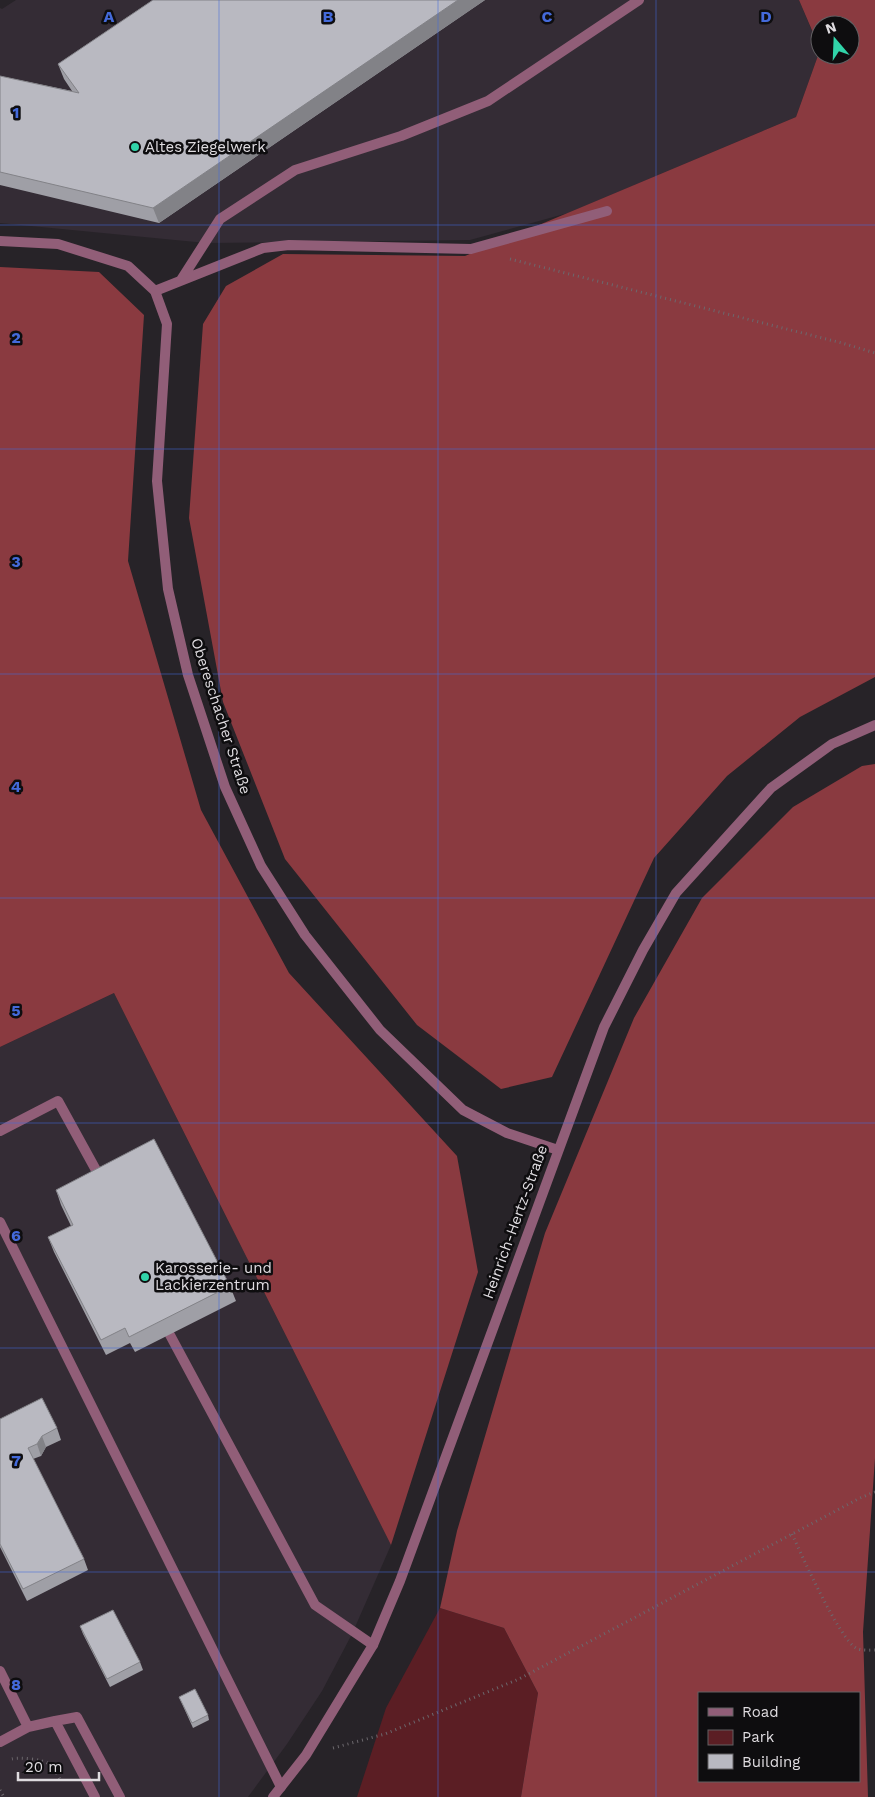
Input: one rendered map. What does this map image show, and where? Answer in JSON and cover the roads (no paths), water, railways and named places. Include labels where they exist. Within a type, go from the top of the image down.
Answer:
[{"type":"street","points":[[181,280],[220,219],[295,170],[401,136],[488,101],[639,0]]},
{"type":"street","points":[[155,291],[263,248],[289,245],[471,248],[607,211]]},
{"type":"street","name":"Obereschacher Straße","points":[[0,241],[58,244],[128,266],[155,291],[167,324],[158,481],[168,589],[188,675],[224,787],[261,866],[305,935],[380,1030],[463,1110],[506,1133],[558,1150]]},
{"type":"street","name":"Heinrich-Hertz-Straße","points":[[273,1797],[306,1755],[373,1646],[403,1571],[604,1027],[676,892],[771,788],[832,744],[875,725]]},
{"type":"street","points":[[0,1131],[58,1101],[103,1184]]},
{"type":"street","points":[[0,1222],[281,1787]]},
{"type":"street","points":[[170,1334],[315,1605],[373,1646]]},
{"type":"street","points":[[0,1671],[28,1727]]},
{"type":"street","points":[[0,1742],[28,1727],[77,1717],[120,1797]]},
{"type":"street","points":[[55,1721],[95,1797]]},
{"type":"place","name":"Altes Ziegelwerk","points":[[135,147]]},
{"type":"place","name":"Karosserie- und Lackierzentrum","points":[[145,1277]]}]
